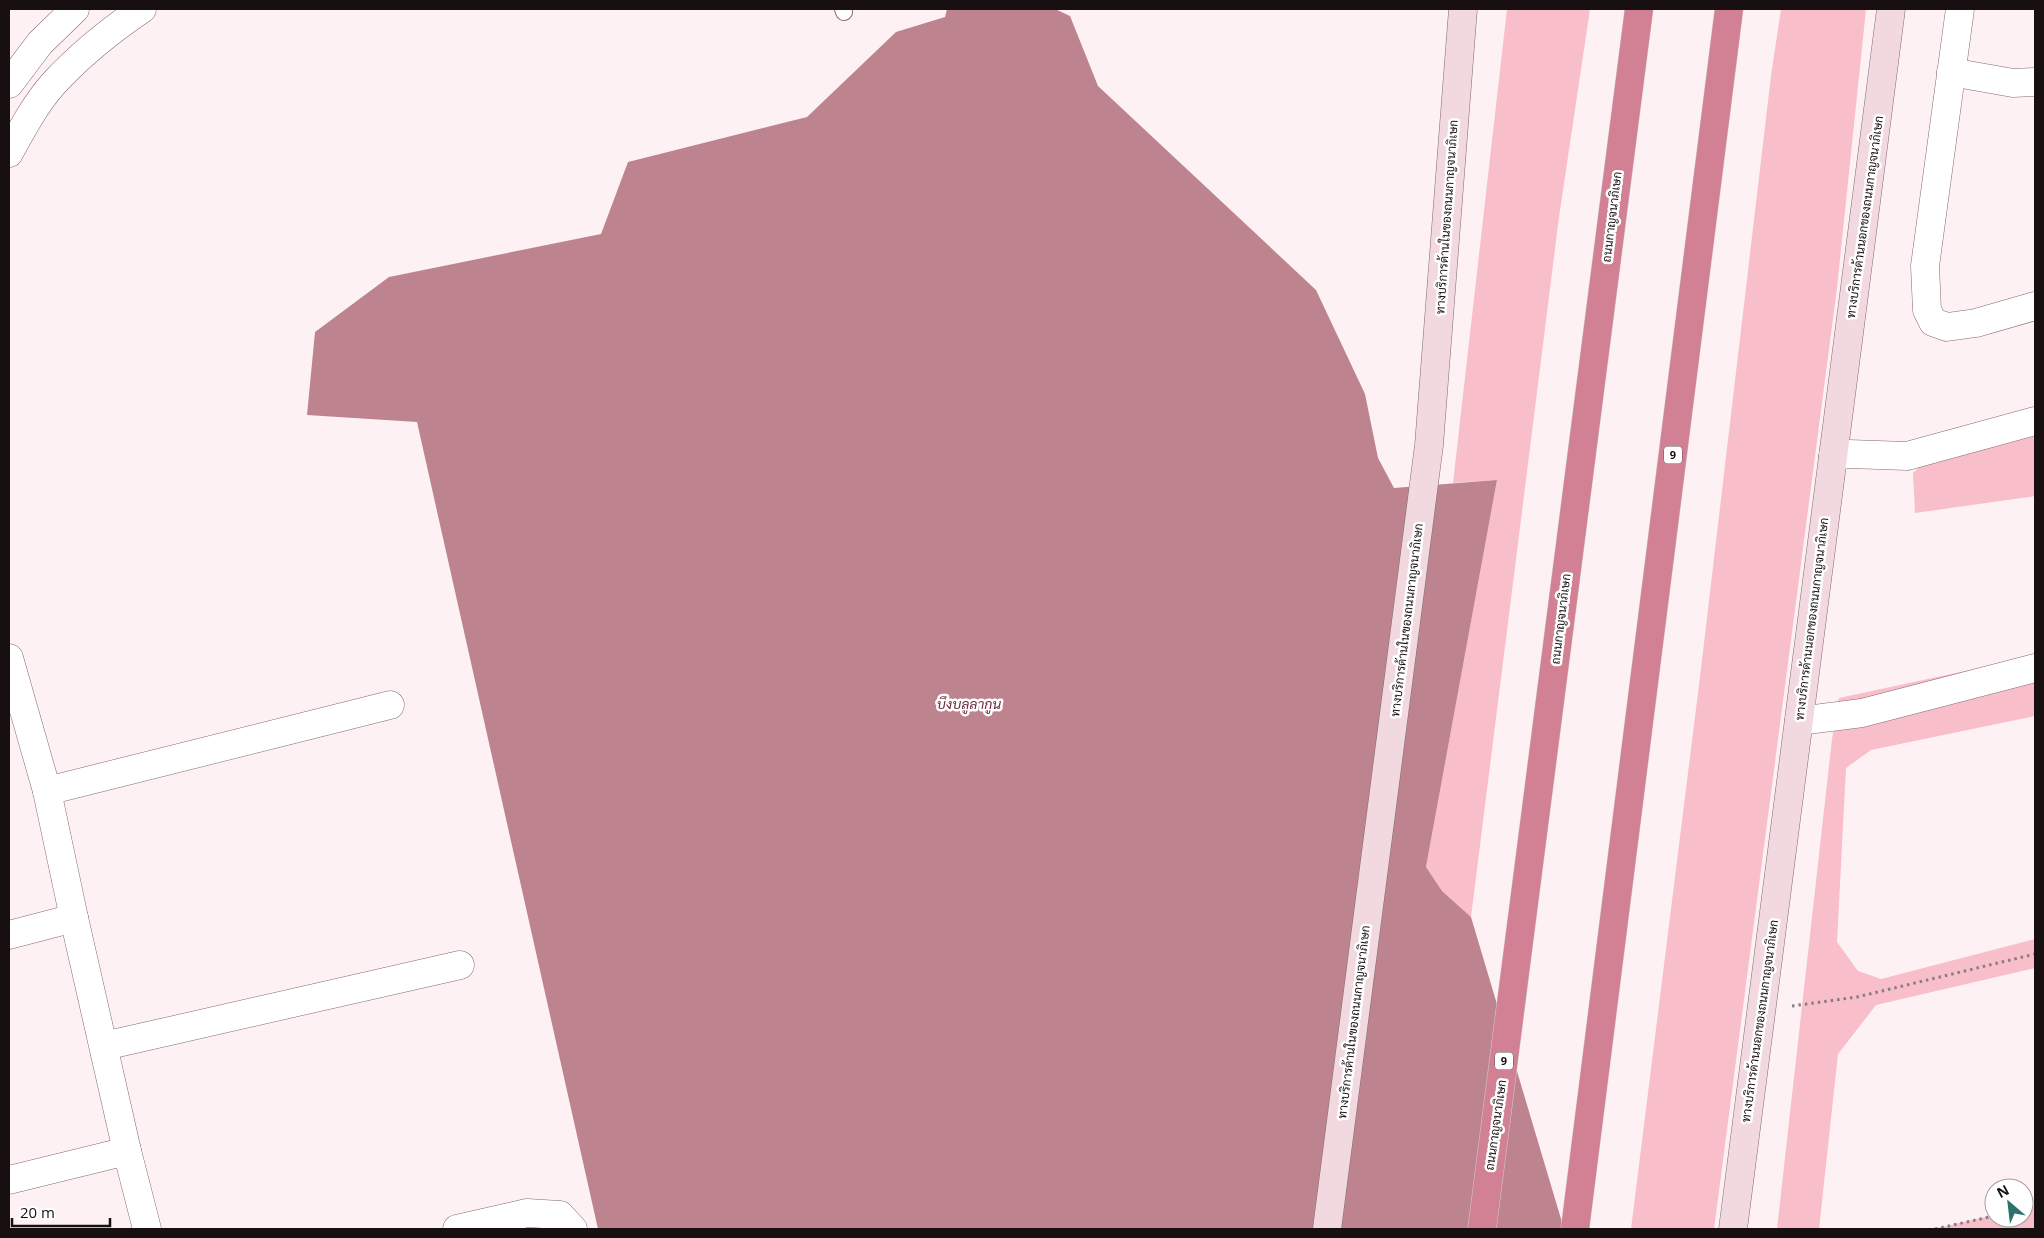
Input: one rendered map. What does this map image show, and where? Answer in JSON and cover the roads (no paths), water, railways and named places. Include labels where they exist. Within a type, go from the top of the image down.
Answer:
[{"type":"highway","name":"ถนนกาญจนาภิเษก","points":[[1482,1229],[1639,9]]},
{"type":"highway","name":"9","points":[[1575,1229],[1729,9]]},
{"type":"main road","name":"ทางบริการด้านในของถนนกาญจนาภิเษก","points":[[1328,1229],[1429,445],[1463,9]]},
{"type":"main road","name":"ทางบริการด้านนอกของถนนกาญจนาภิเษก","points":[[1733,1229],[1891,9]]},
{"type":"street","points":[[9,84],[40,43],[75,9]]},
{"type":"street","points":[[9,153],[26,122],[54,84],[118,25],[142,9]]},
{"type":"street","points":[[1960,9],[1926,266],[1927,310],[1933,322],[1947,327],[1976,323],[2035,306]]},
{"type":"street","points":[[1951,72],[2013,83],[2035,82]]},
{"type":"street","points":[[1833,456],[1849,454],[1907,456],[2035,421]]},
{"type":"street","points":[[9,658],[47,791],[127,1151],[147,1229]]},
{"type":"street","points":[[1799,721],[1862,712],[2035,668]]},
{"type":"street","points":[[47,791],[390,705]]},
{"type":"street","points":[[9,935],[74,918]]},
{"type":"street","points":[[104,1046],[460,965]]},
{"type":"street","points":[[9,1180],[127,1151]]},
{"type":"street","points":[[457,1229],[527,1213],[560,1215],[572,1229]]},
{"type":"water","name":"บึงบลูลากูน","points":[[947,9],[1055,9],[1070,16],[1098,86],[1316,290],[1365,394],[1378,458],[1394,488],[1497,480],[1426,867],[1442,891],[1471,917],[1564,1229],[598,1229],[417,422],[307,415],[315,332],[389,277],[601,234],[628,162],[807,117],[896,32],[945,17]]}]
